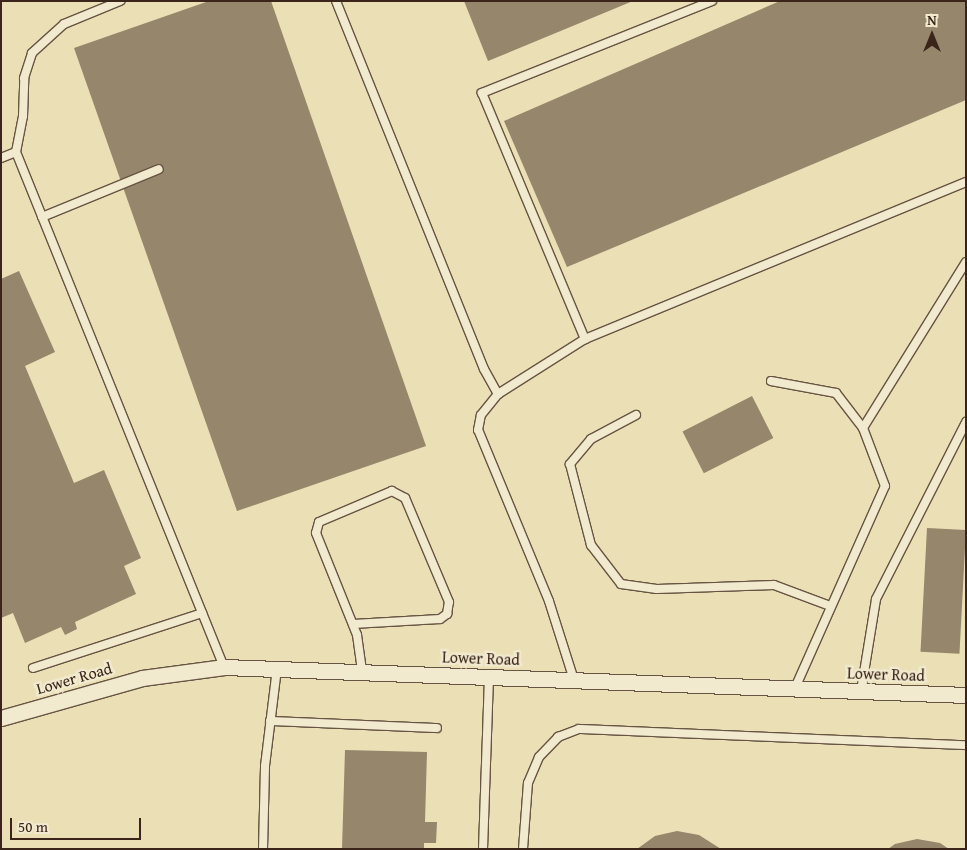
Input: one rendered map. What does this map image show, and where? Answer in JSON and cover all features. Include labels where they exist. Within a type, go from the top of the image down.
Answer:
[{"type":"street","name":"Lower Road","points":[[1,718],[142,678],[224,667],[966,695]]},
{"type":"lane","points":[[120,1],[64,24],[32,53],[24,78],[23,116],[16,152],[224,667]]},
{"type":"lane","points":[[336,1],[484,368],[498,394]]},
{"type":"lane","points":[[585,339],[482,92],[712,1]]},
{"type":"lane","points":[[1,158],[16,152]]},
{"type":"lane","points":[[42,217],[159,169]]},
{"type":"lane","points":[[574,680],[549,601],[478,430],[481,415],[498,394],[585,339],[966,182]]},
{"type":"lane","points":[[863,428],[966,262]]},
{"type":"lane","points":[[771,381],[836,393],[863,428],[885,486],[795,688]]},
{"type":"lane","points":[[636,415],[591,439],[570,464],[591,545],[621,584],[657,589],[774,585],[830,606]]},
{"type":"lane","points":[[861,691],[876,599],[966,422]]},
{"type":"lane","points":[[353,624],[440,619],[447,614],[449,602],[405,498],[392,491],[319,522],[316,532],[353,624],[362,671]]},
{"type":"lane","points":[[34,668],[202,613]]},
{"type":"lane","points":[[263,849],[265,766],[277,668]]},
{"type":"lane","points":[[483,849],[489,676]]},
{"type":"lane","points":[[270,721],[437,728]]},
{"type":"lane","points":[[523,849],[528,783],[539,757],[558,737],[579,729],[966,745]]},
{"type":"building","points":[[209,1],[271,1],[426,446],[237,511],[74,48]]},
{"type":"building","points":[[464,1],[633,1],[488,61]]},
{"type":"building","points":[[780,1],[966,1],[966,100],[567,267],[504,121]]},
{"type":"building","points":[[19,271],[55,352],[25,366],[74,483],[104,470],[141,558],[124,566],[136,594],[75,622],[77,629],[65,635],[61,627],[25,643],[13,613],[1,618],[1,279]]},
{"type":"building","points":[[752,396],[773,438],[704,473],[683,431]]},
{"type":"building","points":[[927,528],[966,530],[959,654],[921,652]]},
{"type":"building","points":[[345,750],[427,752],[425,822],[437,822],[436,843],[424,843],[424,849],[342,849]]},
{"type":"building","points":[[677,831],[699,835],[721,849],[637,849],[655,836]]},
{"type":"building","points":[[917,839],[940,843],[949,849],[888,849],[895,844]]}]
